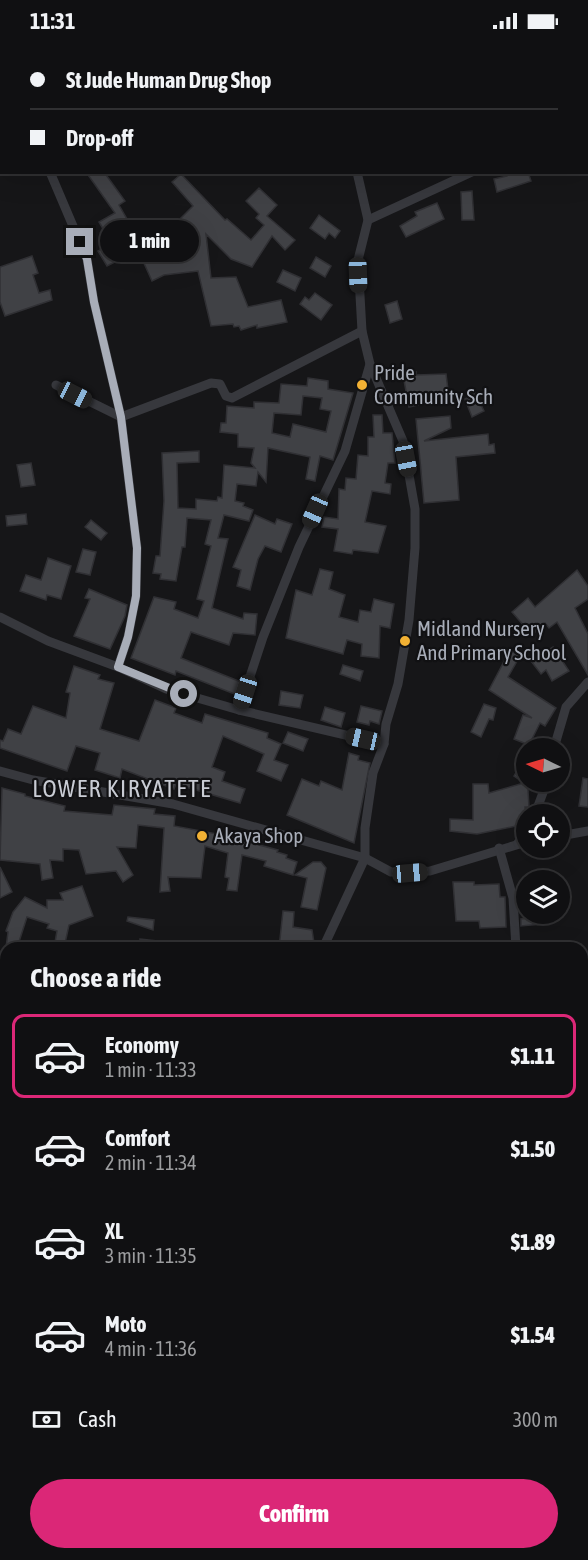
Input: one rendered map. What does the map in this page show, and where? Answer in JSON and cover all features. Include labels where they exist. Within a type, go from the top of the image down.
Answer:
[{"type":"street","points":[[51,174],[87,259],[94,302],[121,417],[137,548],[136,584],[128,637],[118,667]]},
{"type":"street","points":[[326,942],[365,858],[364,828],[373,773],[384,744],[386,724],[398,684],[409,620],[415,548],[415,509],[403,441],[370,364],[362,331],[358,260],[368,220],[357,174]]},
{"type":"street","points":[[368,220],[468,174]]},
{"type":"street","points":[[56,385],[121,417],[212,384],[220,384],[229,398],[237,397],[362,331]]},
{"type":"street","points":[[239,710],[263,637],[299,547],[345,451],[370,364]]},
{"type":"street","points":[[0,617],[48,641],[118,667],[166,689],[239,710],[384,744]]},
{"type":"street","points":[[557,738],[566,707],[588,682]]},
{"type":"street","points":[[0,771],[33,780],[173,804],[365,858],[391,872],[430,871],[516,844]]},
{"type":"street","points":[[570,834],[588,831]]},
{"type":"street","points":[[499,848],[513,898],[516,942]]},
{"type":"building","points":[[87,174],[105,174],[125,201],[119,205],[135,233],[146,227],[154,241],[145,246],[153,261],[191,250],[171,228],[193,206],[172,182],[181,174],[225,220],[227,219],[251,240],[264,225],[256,218],[259,214],[246,201],[259,188],[277,205],[267,216],[295,240],[285,250],[272,236],[252,267],[231,259],[206,234],[211,278],[236,277],[248,307],[281,300],[287,322],[257,328],[257,325],[241,330],[239,326],[234,327],[233,324],[211,326],[198,271],[164,275],[152,281],[138,250],[107,266],[98,251],[112,244],[99,222],[115,213]]},
{"type":"building","points":[[506,174],[529,174],[531,181],[497,192],[494,179],[507,176]]},
{"type":"building","points":[[472,191],[474,220],[462,220],[461,192]]},
{"type":"building","points":[[437,203],[444,219],[406,237],[400,226],[417,216],[415,212]]},
{"type":"building","points":[[319,215],[340,231],[335,238],[329,233],[325,239],[310,228]]},
{"type":"building","points":[[32,256],[38,273],[33,275],[39,293],[50,290],[52,300],[5,316],[0,302],[0,267]]},
{"type":"building","points":[[316,257],[331,266],[325,277],[310,268]]},
{"type":"building","points":[[283,270],[301,278],[295,291],[277,282]]},
{"type":"building","points":[[315,293],[332,305],[321,320],[300,304],[305,297],[309,300]]},
{"type":"building","points":[[397,301],[402,319],[390,323],[385,305]]},
{"type":"building","points":[[416,372],[416,375],[446,374],[449,398],[409,407],[403,375]]},
{"type":"building","points":[[308,378],[328,381],[328,389],[353,393],[333,460],[320,456],[315,481],[306,479],[310,457],[268,448],[266,482],[258,472],[256,486],[237,484],[235,501],[244,503],[243,506],[253,510],[249,521],[224,515],[218,538],[228,539],[212,608],[243,619],[244,613],[257,614],[255,635],[233,633],[229,645],[191,632],[181,658],[241,682],[237,695],[176,671],[175,675],[131,658],[154,597],[176,602],[174,609],[198,618],[204,601],[197,599],[211,546],[205,544],[211,520],[187,518],[185,547],[182,547],[176,581],[160,579],[161,574],[153,573],[156,556],[160,556],[164,501],[162,453],[199,451],[199,462],[177,463],[178,508],[196,509],[196,499],[217,501],[218,497],[222,498],[224,465],[255,468],[251,463],[254,448],[238,447],[238,434],[220,432],[221,423],[226,423],[227,406],[254,408],[254,402],[279,403],[281,384],[307,386]],"holes":[[[303,396],[322,398],[320,409],[331,411],[326,432],[293,424],[290,437],[272,433],[274,413],[301,415]]]},
{"type":"building","points":[[475,393],[484,411],[472,417],[465,399]]},
{"type":"building","points":[[373,415],[382,415],[383,433],[392,433],[395,463],[388,463],[385,483],[391,484],[390,494],[372,491],[365,522],[386,526],[378,553],[353,550],[352,554],[334,551],[338,529],[322,527],[324,517],[338,519],[339,489],[345,490],[346,478],[356,479],[358,455],[368,456],[368,437],[374,437]]},
{"type":"building","points":[[450,416],[451,428],[424,441],[488,434],[489,445],[494,444],[495,453],[456,457],[459,500],[424,503],[416,419]]},
{"type":"building","points":[[31,463],[35,485],[21,487],[17,465]]},
{"type":"building","points":[[26,514],[27,524],[7,526],[6,516]]},
{"type":"building","points":[[255,515],[275,524],[277,519],[292,524],[281,552],[265,546],[258,559],[250,590],[237,586],[241,570],[233,567]]},
{"type":"building","points":[[91,520],[107,533],[101,540],[85,527]]},
{"type":"building","points":[[83,549],[96,552],[90,575],[76,572]]},
{"type":"building","points":[[48,558],[71,566],[61,599],[47,595],[46,600],[20,591],[26,575],[41,580]]},
{"type":"building","points":[[320,569],[333,572],[329,589],[345,595],[339,617],[358,622],[360,610],[371,612],[374,599],[394,604],[390,628],[380,626],[379,658],[361,656],[362,644],[347,640],[343,654],[286,638],[296,590],[312,595]]},
{"type":"building","points":[[577,570],[588,586],[588,599],[575,608],[588,634],[588,675],[557,622],[549,628],[545,623],[532,635],[512,612],[528,598],[535,607]]},
{"type":"building","points":[[89,589],[127,605],[125,616],[110,649],[74,636],[90,599],[85,598]]},
{"type":"building","points":[[553,647],[569,671],[552,681],[546,670],[541,674],[531,661]]},
{"type":"building","points":[[510,650],[520,656],[508,677],[556,708],[545,726],[540,723],[532,738],[516,740],[514,739],[523,715],[532,718],[489,690]]},
{"type":"building","points":[[343,665],[363,671],[360,681],[340,674]]},
{"type":"building","points":[[74,666],[100,675],[98,679],[114,683],[100,729],[139,741],[155,700],[176,708],[174,713],[202,723],[205,714],[268,733],[267,738],[281,744],[274,760],[288,765],[281,781],[257,771],[264,754],[223,736],[212,767],[225,772],[222,781],[245,789],[240,803],[176,784],[174,789],[122,769],[120,778],[95,770],[100,753],[76,746],[67,771],[0,748],[0,740],[3,741],[8,729],[21,734],[33,706],[66,718],[70,693],[66,692]]},
{"type":"building","points":[[281,691],[303,695],[300,708],[279,705]]},
{"type":"building","points":[[484,704],[496,708],[493,720],[489,719],[481,737],[471,732]]},
{"type":"building","points":[[361,706],[382,711],[379,724],[370,721],[369,725],[357,722]]},
{"type":"building","points":[[325,707],[345,713],[341,727],[321,720]]},
{"type":"building","points":[[288,732],[308,739],[303,751],[283,743]]},
{"type":"building","points":[[349,753],[359,756],[358,760],[370,763],[354,843],[287,815],[302,779],[319,786],[321,781],[342,790]]},
{"type":"building","points":[[583,778],[588,779],[588,807],[579,806]]},
{"type":"building","points":[[473,784],[488,784],[489,793],[516,785],[516,792],[528,792],[529,804],[516,804],[516,826],[477,834],[450,831],[450,819],[473,820]]},
{"type":"building","points":[[2,788],[65,806],[64,811],[112,815],[114,805],[155,809],[154,814],[175,816],[174,826],[244,839],[244,841],[278,850],[277,852],[287,855],[286,858],[297,862],[293,875],[264,866],[266,861],[242,855],[237,891],[227,890],[229,878],[225,877],[228,853],[205,846],[201,878],[168,877],[170,891],[160,892],[164,828],[138,825],[136,848],[117,847],[133,875],[123,882],[116,871],[86,874],[79,850],[63,849],[63,861],[50,860],[53,878],[42,880],[40,864],[0,860]]},
{"type":"building","points":[[313,862],[321,862],[326,868],[317,910],[301,907],[307,878],[295,875]]},
{"type":"building","points":[[0,867],[12,892],[0,898]]},
{"type":"building","points":[[453,882],[474,882],[474,885],[499,884],[500,897],[505,897],[506,927],[480,928],[479,921],[456,921]]},
{"type":"building","points":[[82,886],[93,916],[69,925],[65,942],[55,942],[57,931],[47,928],[49,924],[27,917],[19,942],[7,942],[8,932],[6,931],[13,912],[25,897],[47,908],[47,900],[63,900],[60,893]]},
{"type":"building","points":[[283,911],[294,912],[293,927],[312,930],[314,942],[280,942]]},
{"type":"building","points":[[128,917],[154,920],[153,930],[127,921]]},
{"type":"building","points":[[140,939],[166,942],[140,942]]},
{"type":"place","name":"Pride Community Sch","points":[[362,385]]},
{"type":"place","name":"Midland Nursery And Primary School","points":[[405,641]]},
{"type":"place","name":"Akaya Shop","points":[[202,836]]},
{"type":"district","name":"LOWER KIRYATETE","points":[[122,789]]},
{"type":"route","points":[[80,242],[87,259],[94,302],[105,340],[121,417],[137,548],[136,596],[128,637],[118,667],[166,689],[184,694]]}]
